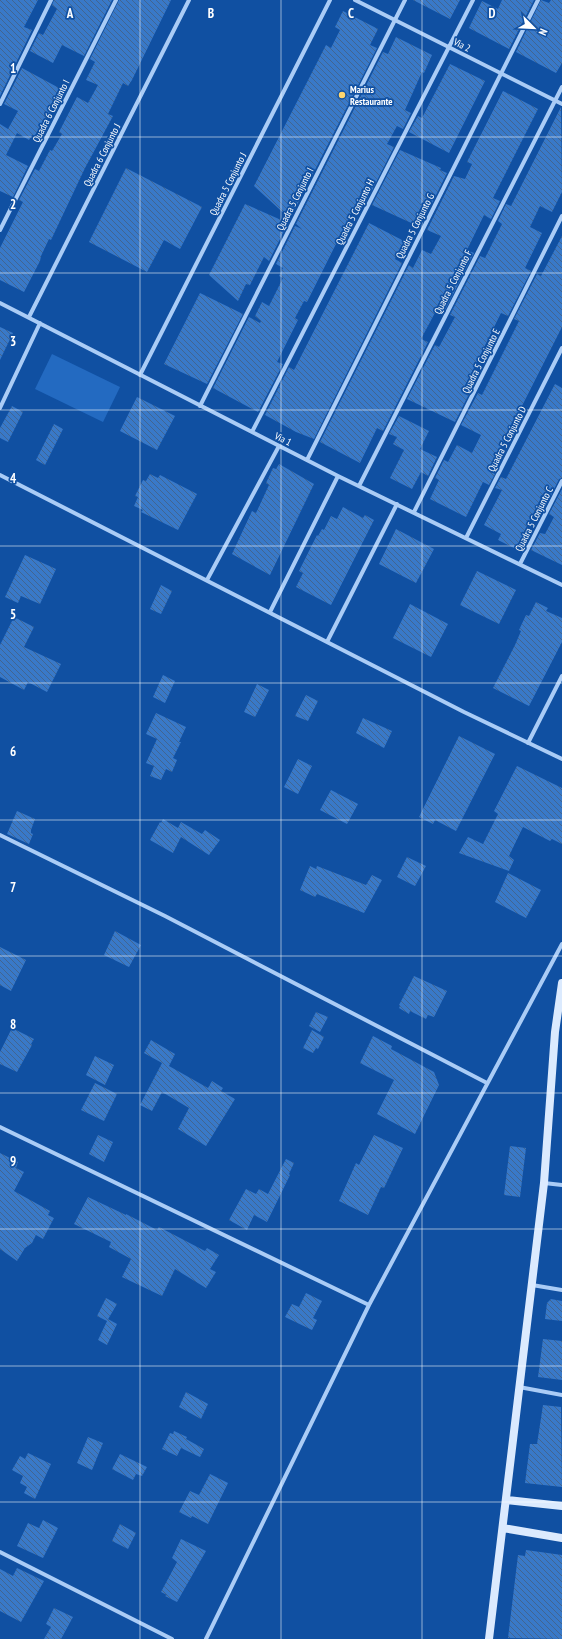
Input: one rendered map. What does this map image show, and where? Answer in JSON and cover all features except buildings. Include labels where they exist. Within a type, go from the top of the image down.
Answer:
[{"type":"street","points":[[0,104],[51,0]]},
{"type":"street","name":"Quadra 6 Conjunto I","points":[[0,230],[116,0]]},
{"type":"street","name":"Quadra 6 Conjunto J","points":[[29,317],[189,0]]},
{"type":"street","name":"Quadra 5 Conjunto J","points":[[140,375],[330,0]]},
{"type":"street","name":"Via 2","points":[[355,0],[562,104]]},
{"type":"street","name":"Quadra 5 Conjunto I","points":[[200,406],[405,0]]},
{"type":"street","name":"Quadra 5 Conjunto H","points":[[252,432],[473,0]]},
{"type":"street","name":"Quadra 5 Conjunto G","points":[[307,460],[538,0]]},
{"type":"street","name":"Quadra 5 Conjunto F","points":[[359,486],[562,87]]},
{"type":"street","name":"Quadra 5 Conjunto E","points":[[414,512],[562,216]]},
{"type":"street","name":"Via 1","points":[[0,303],[338,476],[562,585]]},
{"type":"street","points":[[0,408],[40,323]]},
{"type":"street","name":"Quadra 5 Conjunto D","points":[[466,538],[562,348]]},
{"type":"street","points":[[207,580],[279,446]]},
{"type":"street","points":[[0,475],[327,642],[528,743],[562,758]]},
{"type":"street","points":[[270,612],[338,476]]},
{"type":"street","name":"Quadra 5 Conjunto C","points":[[520,564],[562,481]]},
{"type":"street","points":[[327,642],[397,504]]},
{"type":"street","points":[[528,743],[562,676]]},
{"type":"street","points":[[0,835],[172,919],[487,1083]]},
{"type":"street","points":[[206,1639],[369,1305],[562,944]]},
{"type":"street","points":[[489,1639],[544,1183],[562,983]]},
{"type":"street","points":[[0,1128],[369,1305]]},
{"type":"street","points":[[544,1183],[562,1185]]},
{"type":"street","points":[[532,1285],[562,1290]]},
{"type":"street","points":[[519,1387],[562,1395]]},
{"type":"street","points":[[506,1500],[562,1506]]},
{"type":"street","points":[[503,1528],[562,1538]]},
{"type":"street","points":[[0,1552],[172,1639]]},
{"type":"shaded area","points":[[52,354],[120,387],[103,422],[35,389]]},
{"type":"place","name":"Marius Restaurante","points":[[342,95]]}]
